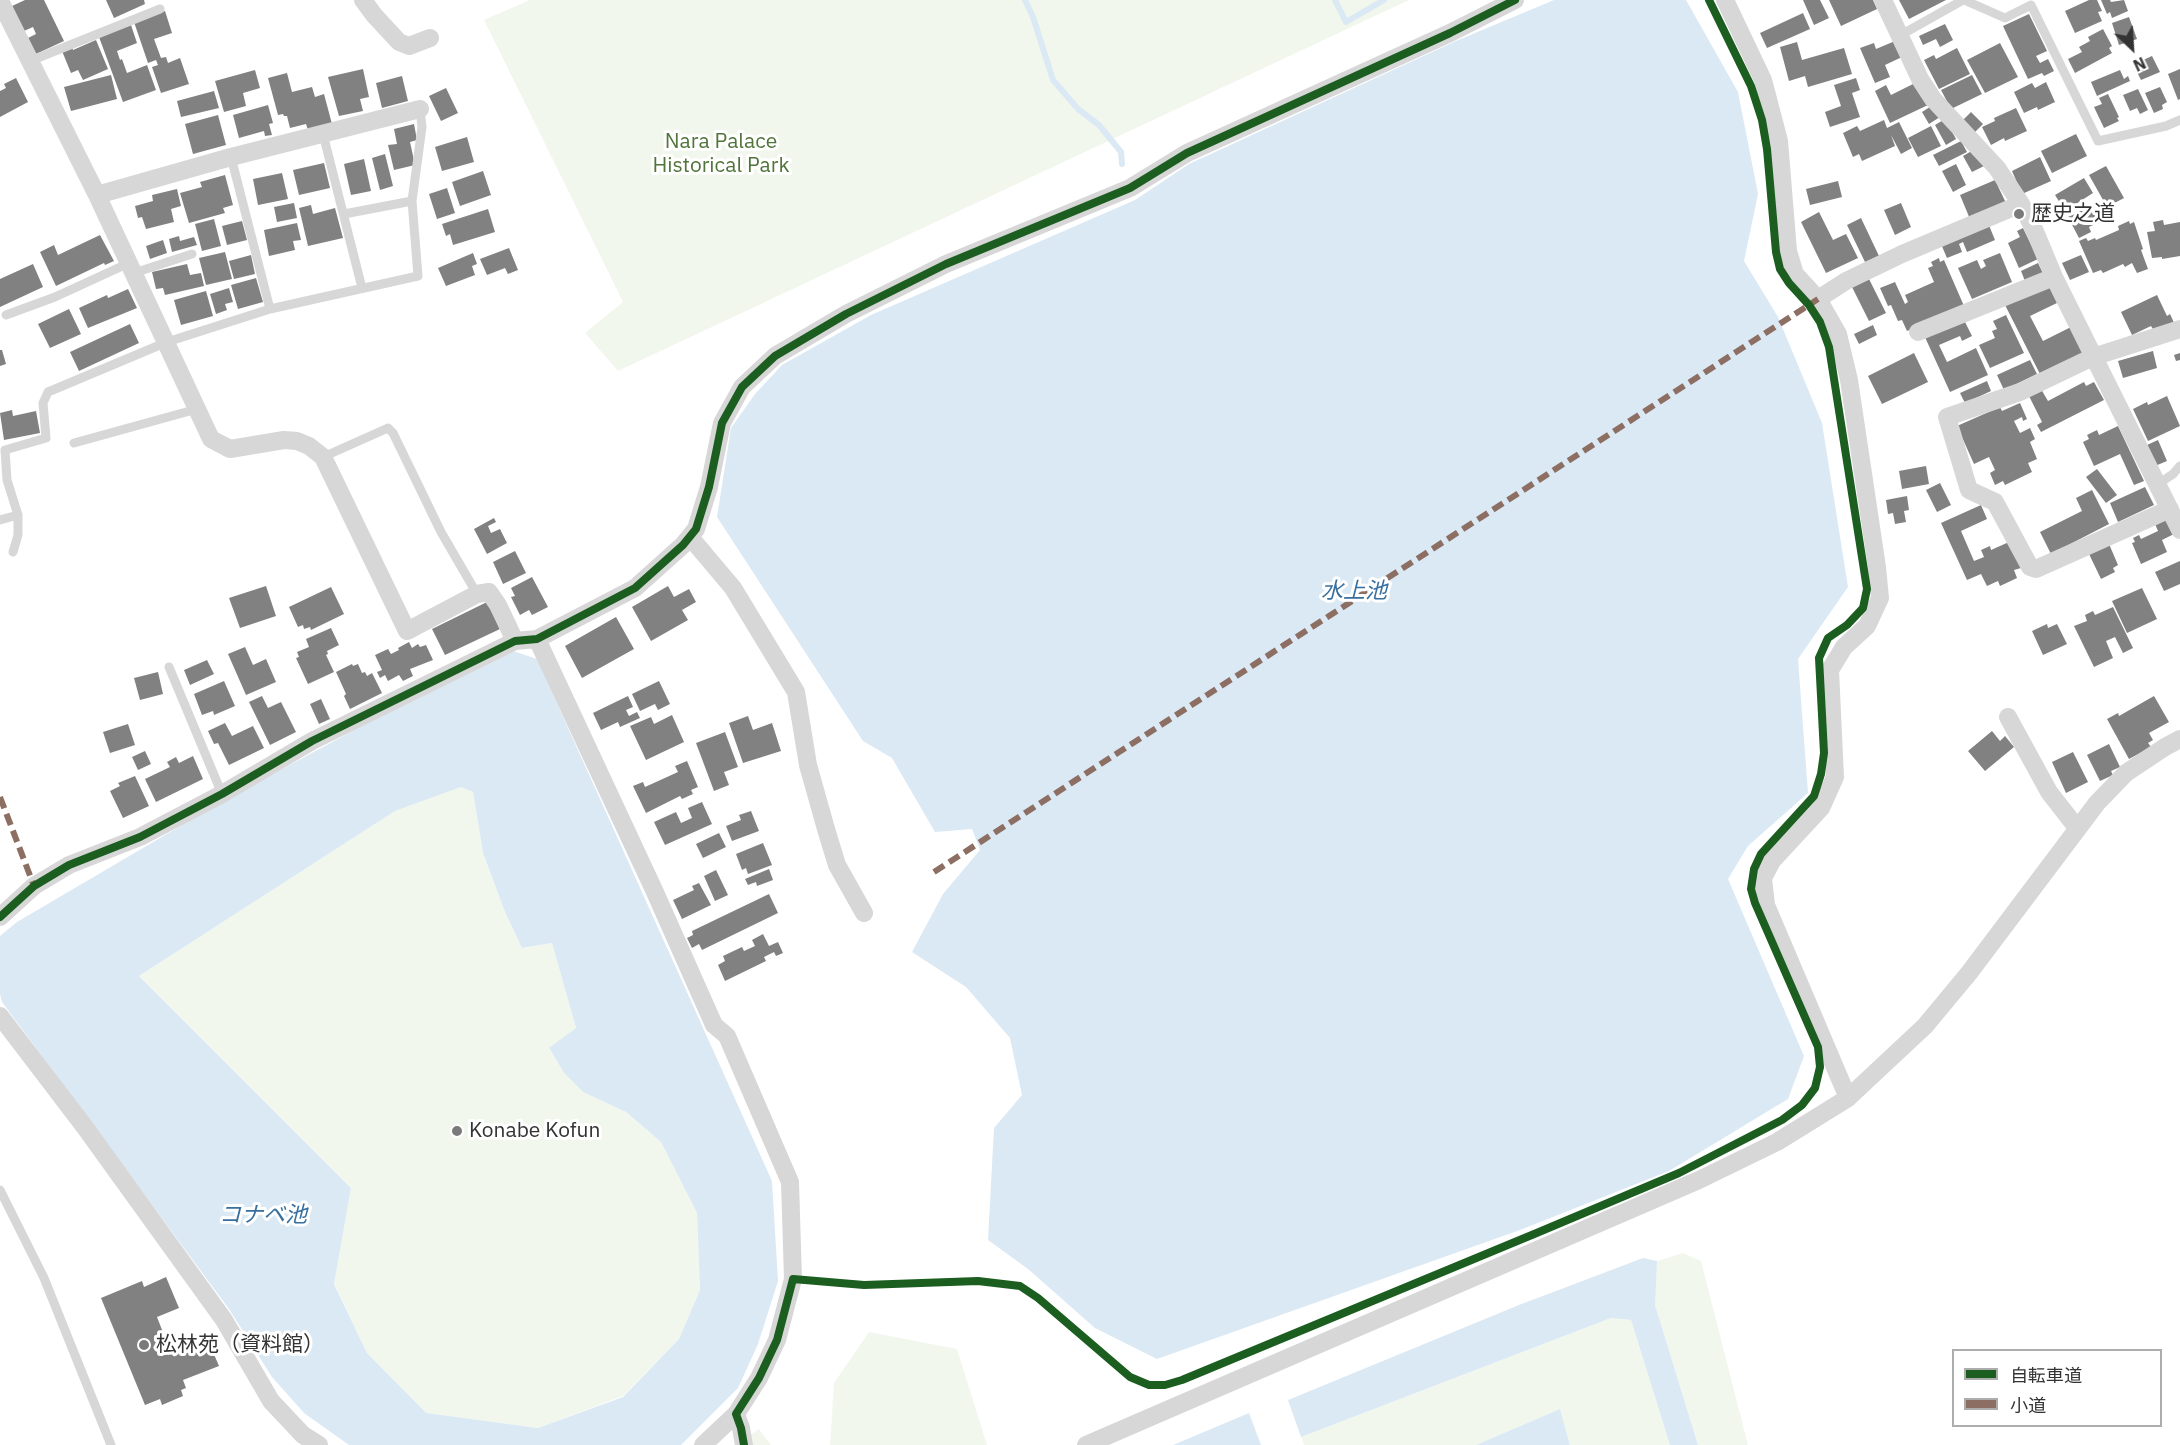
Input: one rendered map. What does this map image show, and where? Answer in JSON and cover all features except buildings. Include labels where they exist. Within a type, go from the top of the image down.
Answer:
[{"type":"street","points":[[363,0],[399,42],[409,46],[430,38]]},
{"type":"street","points":[[0,917],[34,886],[69,865],[140,837],[222,794],[312,741],[515,641],[537,639],[635,588],[683,545],[696,529],[709,487],[722,423],[742,387],[775,356],[846,314],[936,269],[1130,188],[1186,153],[1450,33],[1515,0]]},
{"type":"street","points":[[1725,0],[1763,80],[1779,141],[1788,251],[1795,274],[1818,299],[1838,334],[1849,380],[1877,567],[1880,598],[1867,626],[1844,647],[1830,670],[1835,777],[1821,808],[1772,861],[1763,878],[1766,905],[1848,1098]]},
{"type":"street","points":[[1883,0],[1920,79],[1933,99],[1992,162],[2021,204],[2093,357],[2180,530]]},
{"type":"street","points":[[0,1],[167,342],[211,439],[230,448],[284,440],[297,441],[309,446],[323,457],[407,631],[477,594],[489,592],[498,605],[515,641]]},
{"type":"street","points":[[96,195],[231,157],[420,109]]},
{"type":"street","points":[[1818,299],[1846,281],[1902,254],[2021,204]]},
{"type":"street","points":[[1918,332],[2054,277]]},
{"type":"street","points":[[2170,509],[2036,569],[2030,567],[1995,502],[1969,490],[1947,417],[2020,392],[2093,357],[2180,330]]},
{"type":"street","points":[[690,537],[733,588],[796,692],[808,765],[828,838],[837,865],[864,913]]},
{"type":"street","points":[[537,639],[714,1025],[727,1036],[790,1182],[794,1280],[777,1340],[759,1378],[736,1414],[702,1445]]},
{"type":"street","points":[[2008,717],[2049,792],[2077,828]]},
{"type":"street","points":[[1086,1445],[1699,1180],[1777,1142],[1848,1098],[1925,1026],[1969,972],[2077,828],[2126,773],[2180,739]]},
{"type":"street","points":[[0,1016],[84,1126],[224,1320],[271,1401],[303,1435],[319,1445]]},
{"type":"street","points":[[736,1414],[744,1445]]},
{"type":"lane","points":[[1899,36],[1963,0],[2005,18],[2031,5],[2098,141],[2166,126],[2180,120]]},
{"type":"lane","points":[[30,61],[160,9]]},
{"type":"lane","points":[[13,552],[18,534],[18,515],[7,480],[3,449],[46,438],[43,403],[48,392],[167,342],[270,309],[418,276],[412,201],[422,128],[420,109]]},
{"type":"lane","points":[[323,134],[362,288]]},
{"type":"lane","points":[[231,157],[270,309]]},
{"type":"lane","points":[[344,214],[412,201]]},
{"type":"lane","points":[[6,315],[131,268],[192,254]]},
{"type":"lane","points":[[74,443],[197,409]]},
{"type":"lane","points":[[323,457],[388,428],[393,433],[441,532],[477,594]]},
{"type":"lane","points":[[2158,484],[2180,466]]},
{"type":"lane","points":[[0,520],[18,515]]},
{"type":"lane","points":[[169,667],[222,794]]},
{"type":"lane","points":[[0,1190],[44,1278],[111,1445]]},
{"type":"green space","name":"Nara Palace Historical Park","points":[[530,0],[1409,0],[618,371],[585,333],[623,302],[484,20]]},
{"type":"green space","points":[[461,787],[473,792],[483,853],[505,912],[522,948],[552,943],[576,1028],[549,1049],[564,1073],[583,1092],[626,1112],[661,1142],[697,1213],[700,1290],[679,1339],[623,1396],[538,1428],[425,1413],[367,1353],[334,1283],[351,1188],[139,976],[395,811]]},
{"type":"green space","points":[[1683,1253],[1701,1261],[1748,1445],[1698,1445],[1653,1299],[1657,1261]]},
{"type":"green space","points":[[1611,1318],[1631,1320],[1670,1445],[1570,1445],[1560,1409],[1476,1445],[1304,1445],[1301,1437]]},
{"type":"green space","points":[[869,1332],[957,1349],[987,1445],[830,1445],[834,1383]]},
{"type":"green space","points":[[759,1429],[771,1445],[735,1445]]},
{"type":"water","name":"水上池","points":[[1554,0],[1686,0],[1738,92],[1758,194],[1744,261],[1778,317],[1822,423],[1848,587],[1798,659],[1808,793],[1748,846],[1728,879],[1804,1056],[1788,1099],[1669,1171],[1520,1230],[1157,1359],[1095,1328],[1028,1269],[988,1240],[994,1128],[1022,1095],[1010,1038],[966,987],[912,952],[943,894],[980,850],[972,829],[935,832],[892,758],[863,741],[717,517],[731,428],[755,394],[782,365],[871,315],[1135,200],[1189,164],[1456,41]]},
{"type":"water","name":"コナベ池","points":[[510,650],[537,659],[772,1181],[778,1281],[758,1344],[738,1388],[681,1445],[349,1445],[304,1413],[272,1377],[229,1309],[2,1002],[0,936],[17,922],[223,801],[397,707]],"holes":[[[461,787],[473,792],[483,853],[505,912],[522,948],[552,943],[576,1028],[549,1048],[564,1073],[583,1092],[626,1112],[661,1142],[697,1213],[700,1290],[679,1339],[623,1397],[538,1428],[426,1413],[367,1353],[334,1284],[351,1188],[139,976],[395,811]]]},
{"type":"water","points":[[1643,1258],[1657,1261],[1655,1305],[1698,1445],[1670,1445],[1631,1320],[1611,1318],[1301,1437],[1288,1400],[1519,1305]]},
{"type":"water","points":[[1560,1409],[1570,1445],[1476,1445]]},
{"type":"water","points":[[1249,1413],[1261,1445],[1173,1445]]},
{"type":"waterway","points":[[1025,0],[1033,17],[1053,80],[1078,109],[1099,125],[1121,152],[1122,164]]},
{"type":"waterway","points":[[1335,0],[1346,22],[1384,0]]},
{"type":"marked path","points":[[934,872],[1818,299]]},
{"type":"marked path","points":[[0,797],[34,886]]},
{"type":"cycle path","points":[[0,917],[34,886],[69,865],[140,837],[222,794],[312,741],[515,641],[537,639],[635,588],[683,545],[696,529],[709,487],[722,423],[742,387],[775,356],[846,314],[946,264],[1130,188],[1187,153],[1450,33],[1515,0]]},
{"type":"cycle path","points":[[744,1445],[736,1414],[759,1378],[777,1340],[793,1279],[864,1285],[978,1281],[1020,1286],[1038,1298],[1130,1377],[1149,1385],[1165,1385],[1182,1380],[1679,1173],[1782,1120],[1802,1105],[1815,1088],[1820,1067],[1818,1047],[1751,889],[1754,869],[1761,854],[1814,796],[1821,774],[1824,753],[1819,658],[1828,638],[1847,625],[1863,608],[1867,589],[1829,347],[1820,322],[1780,269],[1776,252],[1767,149],[1762,120],[1751,86],[1709,0]]},
{"type":"place","name":"歴史之道","points":[[2019,214]]},
{"type":"place","name":"Konabe Kofun","points":[[457,1131]]},
{"type":"place","name":"松林苑（資料館）","points":[[144,1345]]}]
